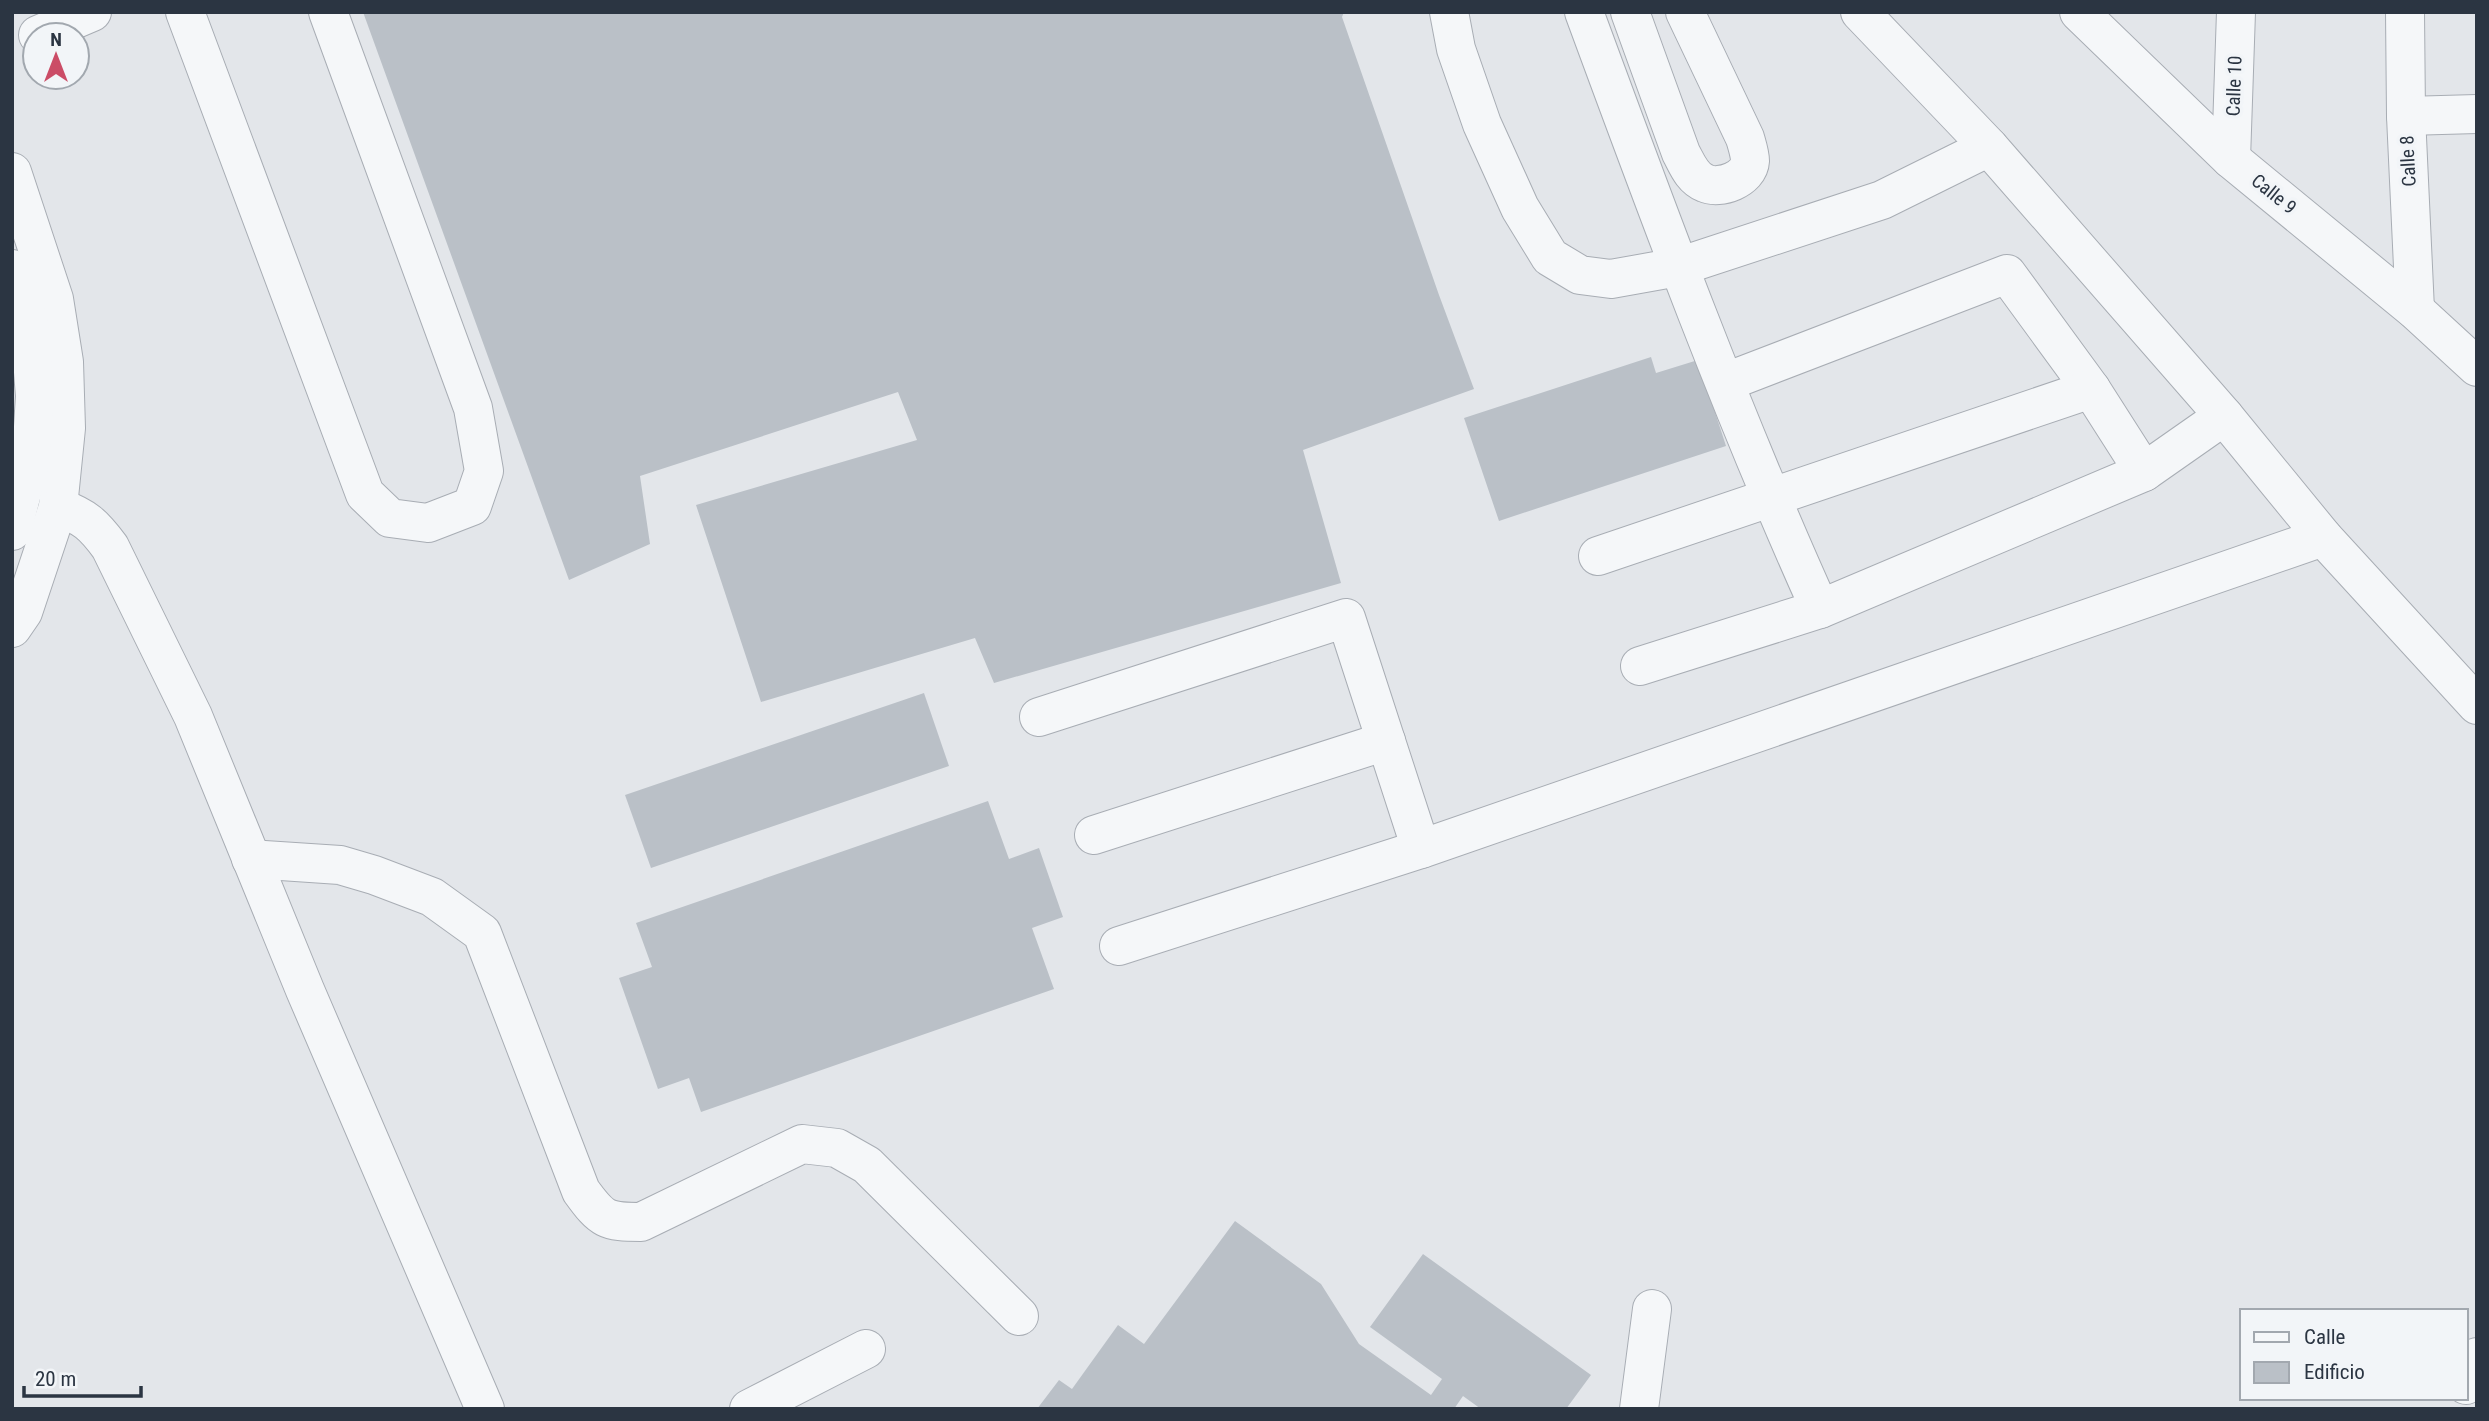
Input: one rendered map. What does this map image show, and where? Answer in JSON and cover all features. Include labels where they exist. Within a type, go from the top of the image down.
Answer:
[{"type":"street","points":[[71,21],[92,12]]},
{"type":"street","points":[[185,12],[365,494],[390,518],[428,523],[471,506],[484,471],[473,408],[328,12]]},
{"type":"street","points":[[1449,12],[1456,49],[1482,124],[1520,208],[1550,257],[1580,275],[1611,279],[1678,267],[1882,200],[1989,147]]},
{"type":"street","points":[[1584,12],[1678,267],[1770,496],[1821,609]]},
{"type":"street","points":[[1630,12],[1681,153],[1693,174],[1705,184],[1719,186],[1739,178],[1748,169],[1750,160],[1745,138],[1685,12]]},
{"type":"street","points":[[1860,12],[1989,147],[2224,416],[2323,537],[2477,705]]},
{"type":"street","name":"Calle 9","points":[[2078,12],[2231,159],[2415,310],[2477,367]]},
{"type":"street","name":"Calle 10","points":[[2231,159],[2236,12]]},
{"type":"street","name":"Calle 8","points":[[2405,12],[2406,116],[2415,310]]},
{"type":"street","points":[[2406,116],[2477,114]]},
{"type":"street","points":[[12,628],[23,612],[58,507],[66,428],[64,362],[54,299],[14,182]]},
{"type":"street","points":[[12,269],[29,323],[35,396],[31,458],[12,531]]},
{"type":"street","points":[[1726,382],[2007,274],[2091,389],[2144,472]]},
{"type":"street","points":[[1598,556],[2091,389]]},
{"type":"street","points":[[1640,666],[1821,609],[2144,472],[2224,416]]},
{"type":"street","points":[[58,507],[84,517],[110,547],[193,716],[305,990],[485,1409]]},
{"type":"street","points":[[1119,946],[1421,849],[2323,537]]},
{"type":"street","points":[[1040,717],[1346,618],[1421,849]]},
{"type":"street","points":[[1094,835],[1386,741]]},
{"type":"street","points":[[251,859],[340,865],[374,875],[432,897],[482,933],[581,1191],[594,1210],[612,1222],[641,1222],[803,1144],[837,1148],[867,1165],[1020,1316]]},
{"type":"street","points":[[1639,1409],[1652,1309]]},
{"type":"street","points":[[748,1409],[866,1349]]},
{"type":"street","points":[[2468,1380],[2477,1357]]},
{"type":"building","points":[[363,12],[1344,12],[1342,17],[1474,389],[1303,450],[1341,583],[994,683],[975,638],[761,702],[696,505],[917,440],[898,392],[640,476],[650,544],[569,580]]},
{"type":"building","points":[[1651,357],[1656,373],[1698,360],[1726,446],[1499,521],[1464,418]]},
{"type":"building","points":[[924,693],[949,766],[651,868],[625,795]]},
{"type":"building","points":[[988,801],[1009,859],[1039,848],[1063,917],[1032,928],[1054,989],[701,1112],[689,1078],[658,1089],[619,978],[652,967],[636,923]]},
{"type":"building","points":[[1235,1221],[1321,1284],[1359,1344],[1431,1395],[1442,1379],[1370,1327],[1423,1254],[1591,1375],[1566,1409],[1481,1409],[1463,1396],[1454,1409],[1037,1409],[1059,1380],[1072,1389],[1118,1325],[1144,1344]]}]
